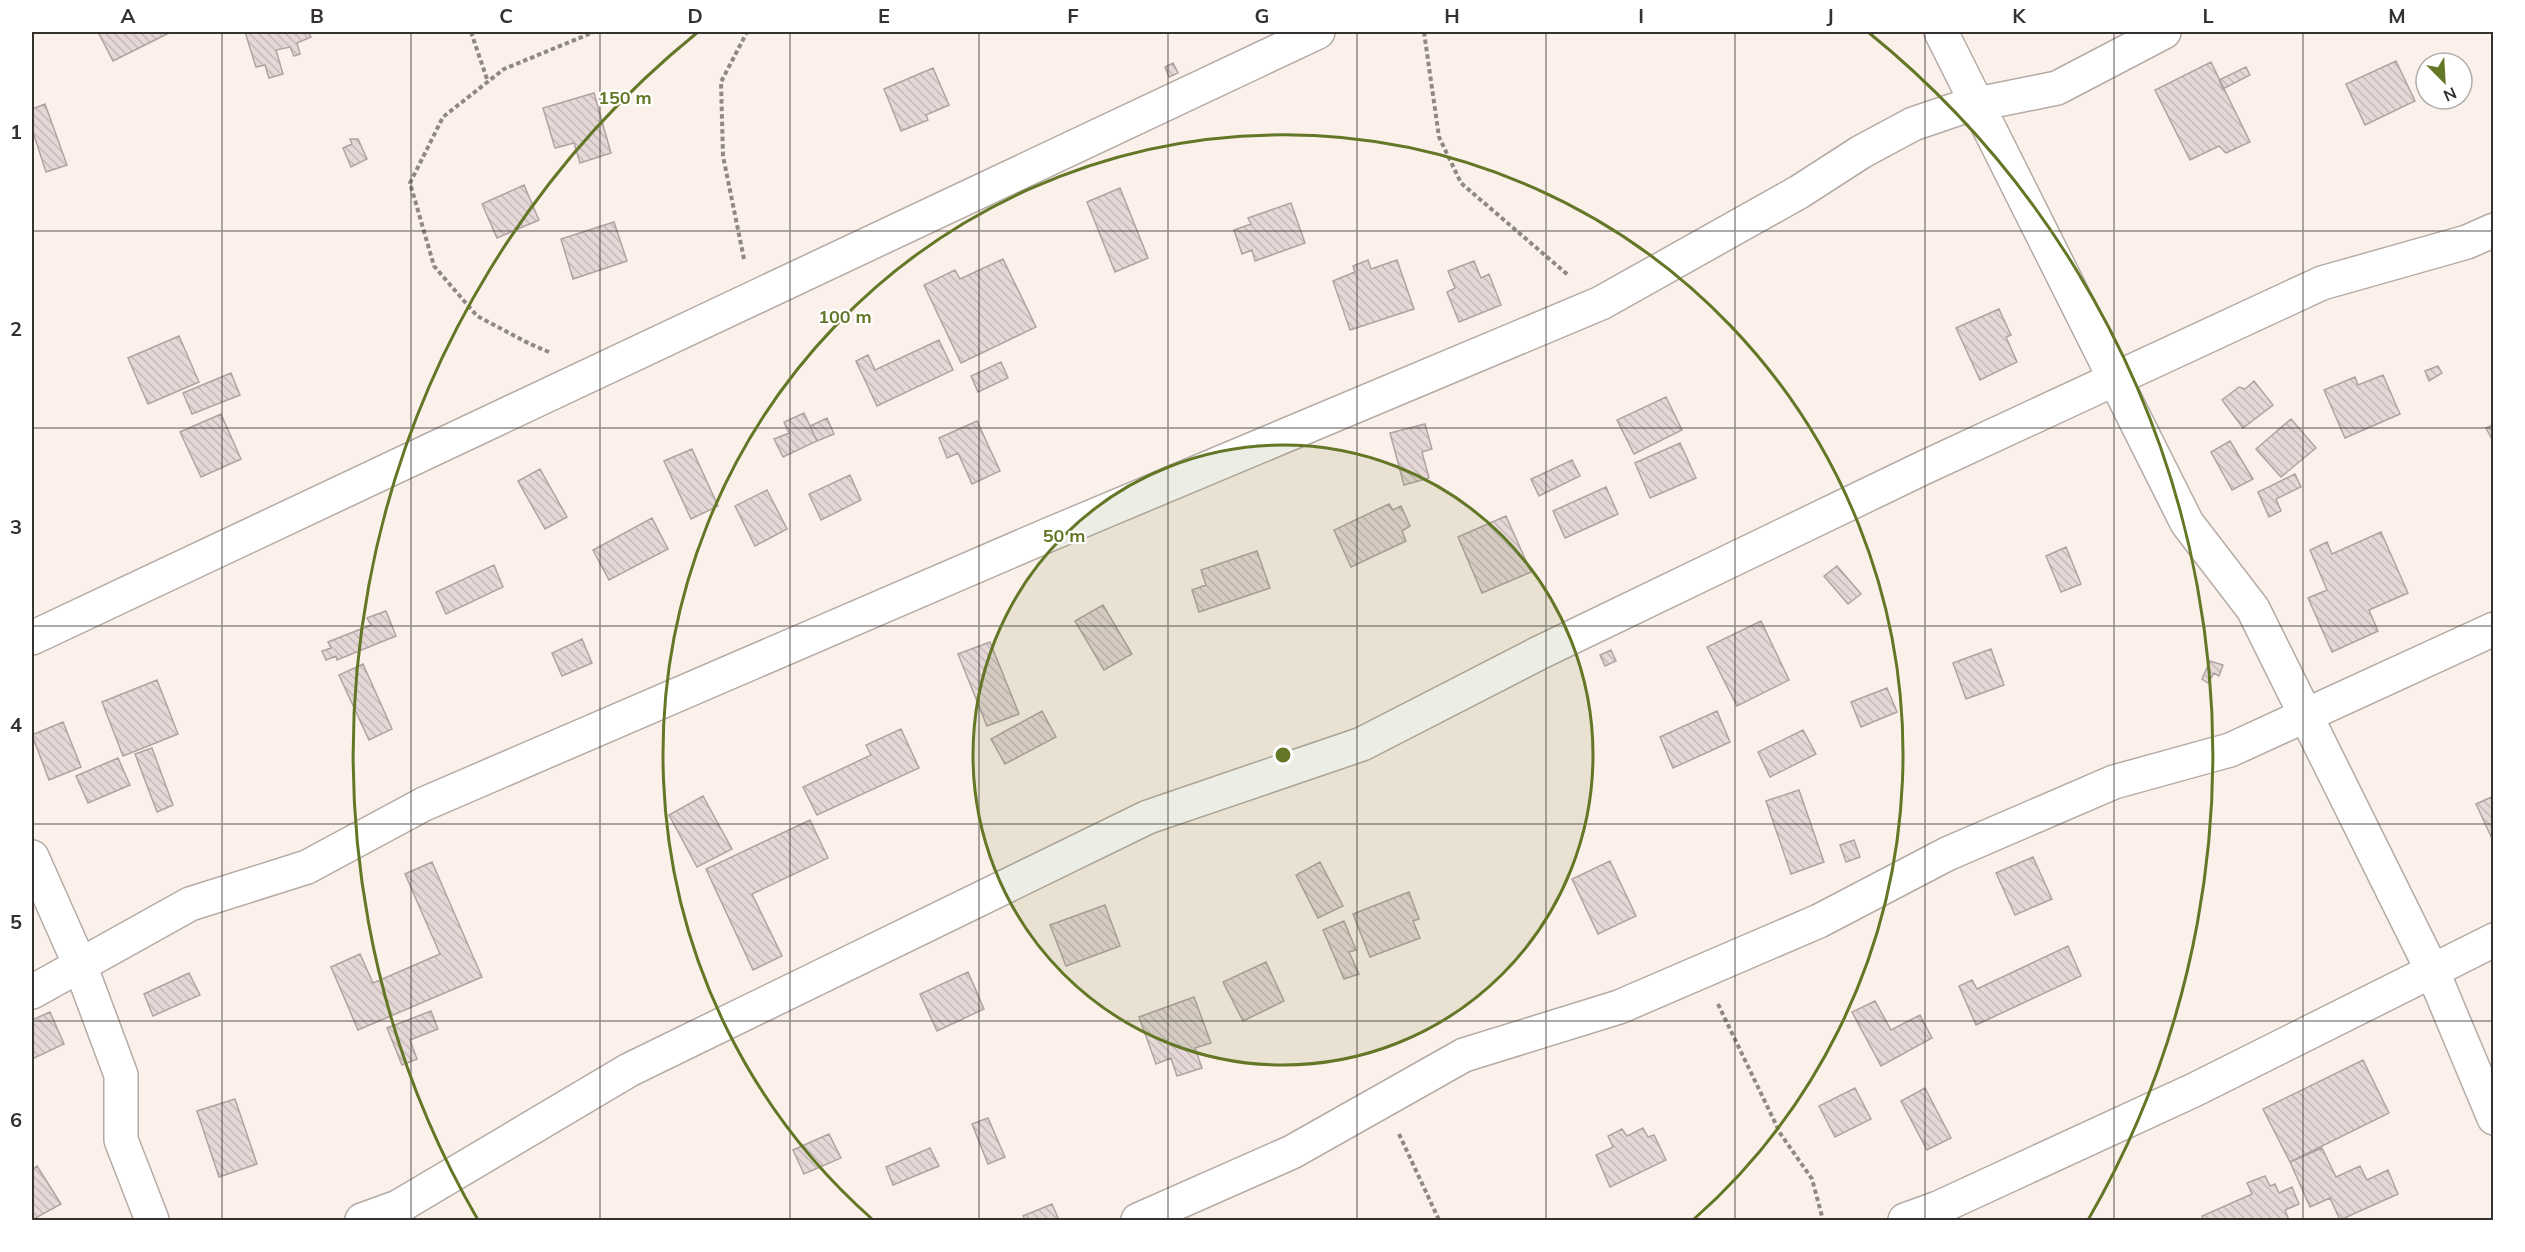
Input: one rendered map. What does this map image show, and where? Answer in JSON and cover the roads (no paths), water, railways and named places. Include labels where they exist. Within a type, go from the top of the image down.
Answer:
[{"type":"street","points":[[32,638],[1318,32]]},
{"type":"street","points":[[1941,32],[2187,523],[2253,609],[2432,970],[2493,1118]]},
{"type":"street","points":[[32,992],[190,904],[307,867],[423,804],[1048,535],[1601,303],[1799,192],[1861,152],[1913,124],[1963,107],[2057,88],[2164,32]]},
{"type":"street","points":[[362,1221],[399,1207],[629,1070],[1148,817],[1362,744],[1550,648],[1923,468],[2322,283],[2467,242],[2493,230]]},
{"type":"street","points":[[1138,1221],[1292,1152],[1464,1055],[1619,1007],[1819,921],[1947,854],[2114,782],[2230,750],[2493,629]]},
{"type":"street","points":[[32,857],[80,965],[121,1075],[120,1140],[152,1221]]},
{"type":"street","points":[[1905,1221],[2194,1090],[2493,940]]}]
